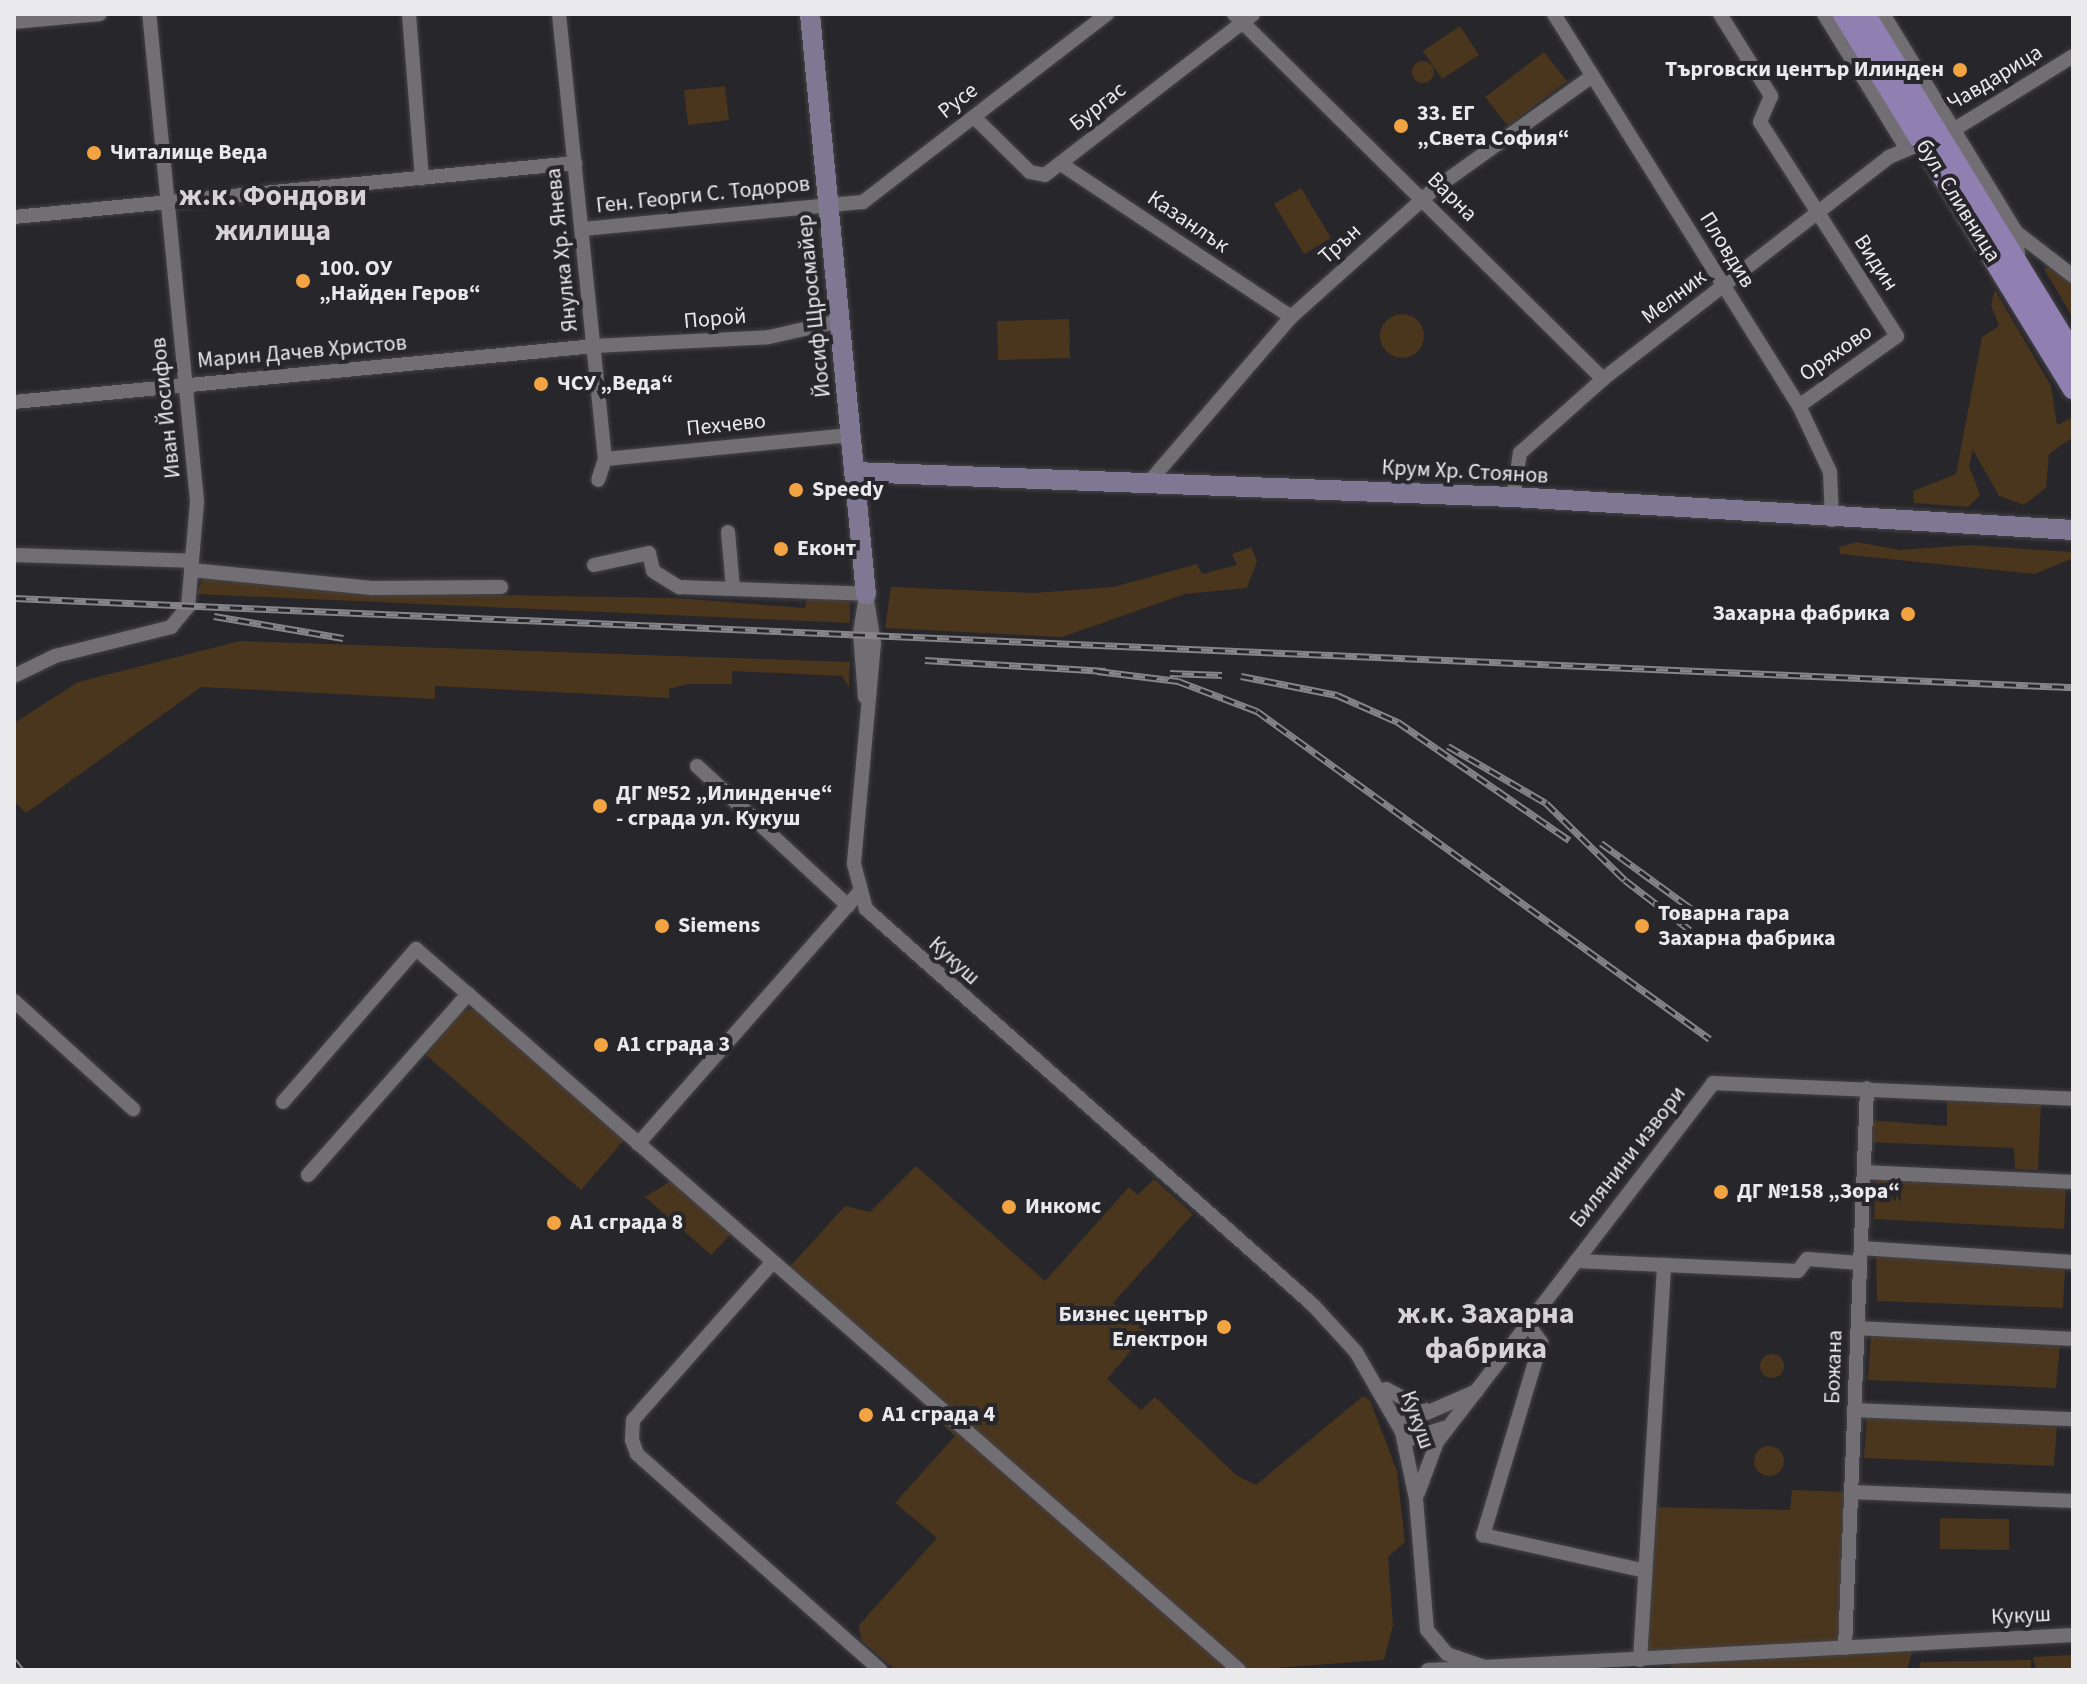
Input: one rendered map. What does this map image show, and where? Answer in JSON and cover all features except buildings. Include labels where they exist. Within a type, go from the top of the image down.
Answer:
[{"type":"main road","name":"бул. Сливница","points":[[1844,14],[1930,137],[2073,355]]},
{"type":"main road","name":"бул. Сливница","points":[[1864,14],[2073,388]]},
{"type":"street","points":[[14,22],[100,14]]},
{"type":"street","name":"Иван Йосифов","points":[[14,676],[55,656],[171,627],[186,613],[197,501],[165,201],[149,14]]},
{"type":"street","points":[[409,14],[422,178]]},
{"type":"street","name":"Янулка Хр. Янева","points":[[559,14],[605,459],[598,480]]},
{"type":"street","name":"Йосиф Щросмайер","points":[[810,14],[866,594]]},
{"type":"street","name":"Русе","points":[[828,205],[863,202],[1107,14]]},
{"type":"street","name":"Пловдив","points":[[1554,14],[1799,406],[1830,472],[1832,520]]},
{"type":"street","name":"Видин","points":[[1720,14],[1771,96],[1760,122],[1897,336]]},
{"type":"street","name":"бул. Сливница","points":[[1824,14],[2016,232],[2025,280]]},
{"type":"street","name":"бул. Сливница","points":[[1883,14],[1930,137]]},
{"type":"street","name":"Бургас","points":[[1061,164],[1243,17]]},
{"type":"street","name":"Варна","points":[[1243,17],[1603,379]]},
{"type":"street","name":"Чавдарица","points":[[1930,137],[2073,56]]},
{"type":"street","name":"Трън","points":[[1150,481],[1291,317],[1423,199],[1592,76]]},
{"type":"street","points":[[974,117],[1035,175],[1061,164]]},
{"type":"street","name":"Мелник","points":[[1513,497],[1520,453],[1603,379],[1818,213],[1930,137]]},
{"type":"street","points":[[14,217],[575,163]]},
{"type":"street","name":"Казанлък","points":[[1061,164],[1291,317]]},
{"type":"street","name":"Ген. Георги С. Тодоров","points":[[582,229],[828,205]]},
{"type":"street","points":[[2016,232],[2073,276]]},
{"type":"street","name":"Порой","points":[[594,346],[769,337],[840,321]]},
{"type":"street","name":"Оряхово","points":[[1799,406],[1897,336]]},
{"type":"street","name":"Марин Дачев Христов","points":[[14,402],[594,346]]},
{"type":"street","name":"Пехчево","points":[[605,459],[851,435]]},
{"type":"street","name":"Крум Хр. Стоянов","points":[[855,472],[1513,497],[1832,520],[2073,530]]},
{"type":"street","points":[[728,532],[733,588]]},
{"type":"street","points":[[594,565],[649,553],[653,571],[679,587],[866,594],[875,614],[865,697],[858,894],[638,1144]]},
{"type":"street","points":[[14,555],[191,566],[372,588],[501,587]]},
{"type":"street","points":[[697,766],[848,906]]},
{"type":"street","name":"Кукуш","points":[[858,894],[878,923],[1313,1305],[1380,1384],[1399,1425],[1416,1499],[1427,1630],[1447,1654],[1484,1667],[2073,1635]]},
{"type":"street","points":[[283,1102],[416,949],[771,1264],[1239,1670]]},
{"type":"street","points":[[308,1175],[468,994]]},
{"type":"street","points":[[14,1001],[133,1109]]},
{"type":"street","name":"Билянини извори","points":[[1416,1499],[1427,1461],[1451,1424],[1530,1327],[1576,1261],[1713,1083],[2073,1099]]},
{"type":"street","name":"Божана","points":[[1845,1648],[1867,1088]]},
{"type":"street","points":[[1864,1172],[2073,1182]]},
{"type":"street","points":[[1576,1261],[1798,1271],[1807,1259],[1860,1256],[2073,1262]]},
{"type":"street","points":[[771,1264],[633,1420],[632,1440],[637,1454],[880,1670]]},
{"type":"street","points":[[1640,1660],[1664,1265]]},
{"type":"street","points":[[1530,1327],[1541,1342],[1483,1535],[1645,1571]]},
{"type":"street","points":[[1858,1328],[2073,1339]]},
{"type":"street","points":[[1380,1384],[1427,1411]]},
{"type":"street","name":"Билянини извори","points":[[1399,1425],[1478,1391]]},
{"type":"street","points":[[1854,1410],[2073,1419]]},
{"type":"street","name":"Билянини извори","points":[[1404,1441],[1422,1441],[1451,1424]]},
{"type":"street","points":[[1852,1492],[2073,1501]]},
{"type":"street","points":[[1428,1670],[1484,1667]]},
{"type":"shaded area","points":[[1460,26],[1479,55],[1442,79],[1423,51]]},
{"type":"shaded area","points":[[1544,52],[1567,81],[1508,126],[1485,97]]},
{"type":"shaded area","points":[[1423,61],[1431,64],[1434,72],[1431,80],[1423,83],[1415,80],[1412,72],[1415,64]]},
{"type":"shaded area","points":[[725,86],[729,120],[688,125],[684,90]]},
{"type":"shaded area","points":[[1301,188],[1331,238],[1304,254],[1274,204]]},
{"type":"shaded area","points":[[2049,266],[2073,285],[2073,318],[2044,269]]},
{"type":"shaded area","points":[[1995,290],[2051,386],[2057,425],[2071,418],[2073,437],[2049,454],[2046,488],[2024,505],[1999,496],[1973,450],[1969,466],[1980,495],[1968,507],[1914,503],[1913,491],[1956,474],[1982,337],[1999,326],[1991,305]]},
{"type":"shaded area","points":[[1402,314],[1417,321],[1424,336],[1417,351],[1402,358],[1387,351],[1380,336],[1387,321]]},
{"type":"shaded area","points":[[1069,319],[1070,358],[998,360],[997,321]]},
{"type":"shaded area","points":[[1857,542],[1900,550],[1969,545],[2073,552],[2073,558],[2035,574],[1840,554],[1839,547]]},
{"type":"shaded area","points":[[1251,547],[1257,561],[1247,588],[1185,594],[1062,637],[885,628],[891,587],[1034,593],[1113,587],[1197,564],[1202,574],[1237,565],[1232,554]]},
{"type":"shaded area","points":[[205,575],[426,594],[675,598],[805,608],[807,598],[850,601],[850,623],[196,594]]},
{"type":"shaded area","points":[[240,641],[850,662],[849,687],[842,676],[732,671],[732,684],[688,684],[669,689],[669,698],[435,686],[435,699],[201,687],[26,813],[14,801],[14,723],[78,682]]},
{"type":"shaded area","points":[[477,1008],[624,1140],[581,1190],[426,1055],[459,1012]]},
{"type":"shaded area","points":[[1947,1099],[2041,1104],[2038,1170],[2015,1169],[2014,1148],[1867,1142],[1868,1120],[1947,1126]]},
{"type":"shaded area","points":[[916,1166],[1045,1281],[1129,1187],[1138,1195],[1154,1179],[1193,1214],[1113,1303],[1147,1332],[1107,1379],[1141,1410],[1155,1397],[1236,1475],[1256,1485],[1363,1396],[1370,1400],[1397,1471],[1405,1542],[1388,1557],[1393,1625],[1384,1660],[1245,1670],[895,1670],[861,1640],[859,1625],[937,1538],[895,1503],[955,1436],[786,1271],[845,1206],[870,1212]]},
{"type":"shaded area","points":[[1876,1177],[2066,1187],[2064,1229],[1874,1219]]},
{"type":"shaded area","points":[[671,1181],[731,1234],[711,1255],[645,1197]]},
{"type":"shaded area","points":[[1876,1255],[2065,1268],[2063,1308],[1877,1301]]},
{"type":"shaded area","points":[[1871,1332],[2060,1345],[2056,1388],[1868,1380]]},
{"type":"shaded area","points":[[1772,1354],[1781,1357],[1784,1366],[1781,1375],[1772,1378],[1763,1375],[1760,1366],[1763,1357]]},
{"type":"shaded area","points":[[1867,1414],[2057,1423],[2054,1466],[1864,1458]]},
{"type":"shaded area","points":[[1769,1446],[1780,1450],[1784,1461],[1780,1472],[1769,1476],[1758,1472],[1754,1461],[1758,1450]]},
{"type":"shaded area","points":[[1792,1490],[1852,1492],[1845,1648],[1914,1645],[1907,1670],[1671,1670],[1671,1658],[1640,1660],[1649,1507],[1790,1510]]},
{"type":"shaded area","points":[[1940,1518],[2009,1519],[2009,1550],[1940,1549]]},
{"type":"shaded area","points":[[2073,1655],[2073,1670],[2036,1670],[2033,1657]]},
{"type":"shaded area","points":[[2031,1660],[2031,1670],[1918,1670],[1921,1662]]},
{"type":"railway","points":[[14,598],[2073,687]]},
{"type":"railway","points":[[214,616],[343,638]]},
{"type":"railway","points":[[925,660],[1106,671]]},
{"type":"railway","points":[[1097,671],[1178,681],[1257,711],[1710,1039]]},
{"type":"railway","points":[[1170,673],[1222,675]]},
{"type":"railway","points":[[1241,676],[1337,695],[1398,722],[1569,840]]},
{"type":"railway","points":[[1448,746],[1546,803],[1625,880],[1690,930]]},
{"type":"railway","points":[[1601,843],[1703,917]]},
{"type":"railway","points":[[14,1661],[21,1670]]},
{"type":"place","name":"Търговски център Илинден","points":[[1960,70]]},
{"type":"place","name":"33. ЕГ „Света София“","points":[[1401,126]]},
{"type":"place","name":"Читалище Веда","points":[[94,153]]},
{"type":"place","name":"100. ОУ „Найден Геров“","points":[[303,281]]},
{"type":"place","name":"ЧСУ „Веда“","points":[[541,384]]},
{"type":"place","name":"Speedy","points":[[796,490]]},
{"type":"place","name":"Еконт","points":[[781,549]]},
{"type":"place","name":"Захарна фабрика","points":[[1908,614]]},
{"type":"place","name":"ДГ №52 „Илинденче“ - сграда ул. Кукуш","points":[[600,806]]},
{"type":"place","name":"Siemens","points":[[662,926]]},
{"type":"place","name":"Товарна гара Захарна фабрика","points":[[1642,926]]},
{"type":"place","name":"А1 сграда 3","points":[[601,1045]]},
{"type":"place","name":"ДГ №158 „Зора“","points":[[1721,1192]]},
{"type":"place","name":"Инкомс","points":[[1009,1207]]},
{"type":"place","name":"А1 сграда 8","points":[[554,1223]]},
{"type":"place","name":"Бизнес център Електрон","points":[[1224,1327]]},
{"type":"place","name":"А1 сграда 4","points":[[866,1415]]},
{"type":"district","name":"ж.к. Фондови жилища","points":[[273,213]]},
{"type":"district","name":"ж.к. Захарна фабрика","points":[[1486,1331]]}]
